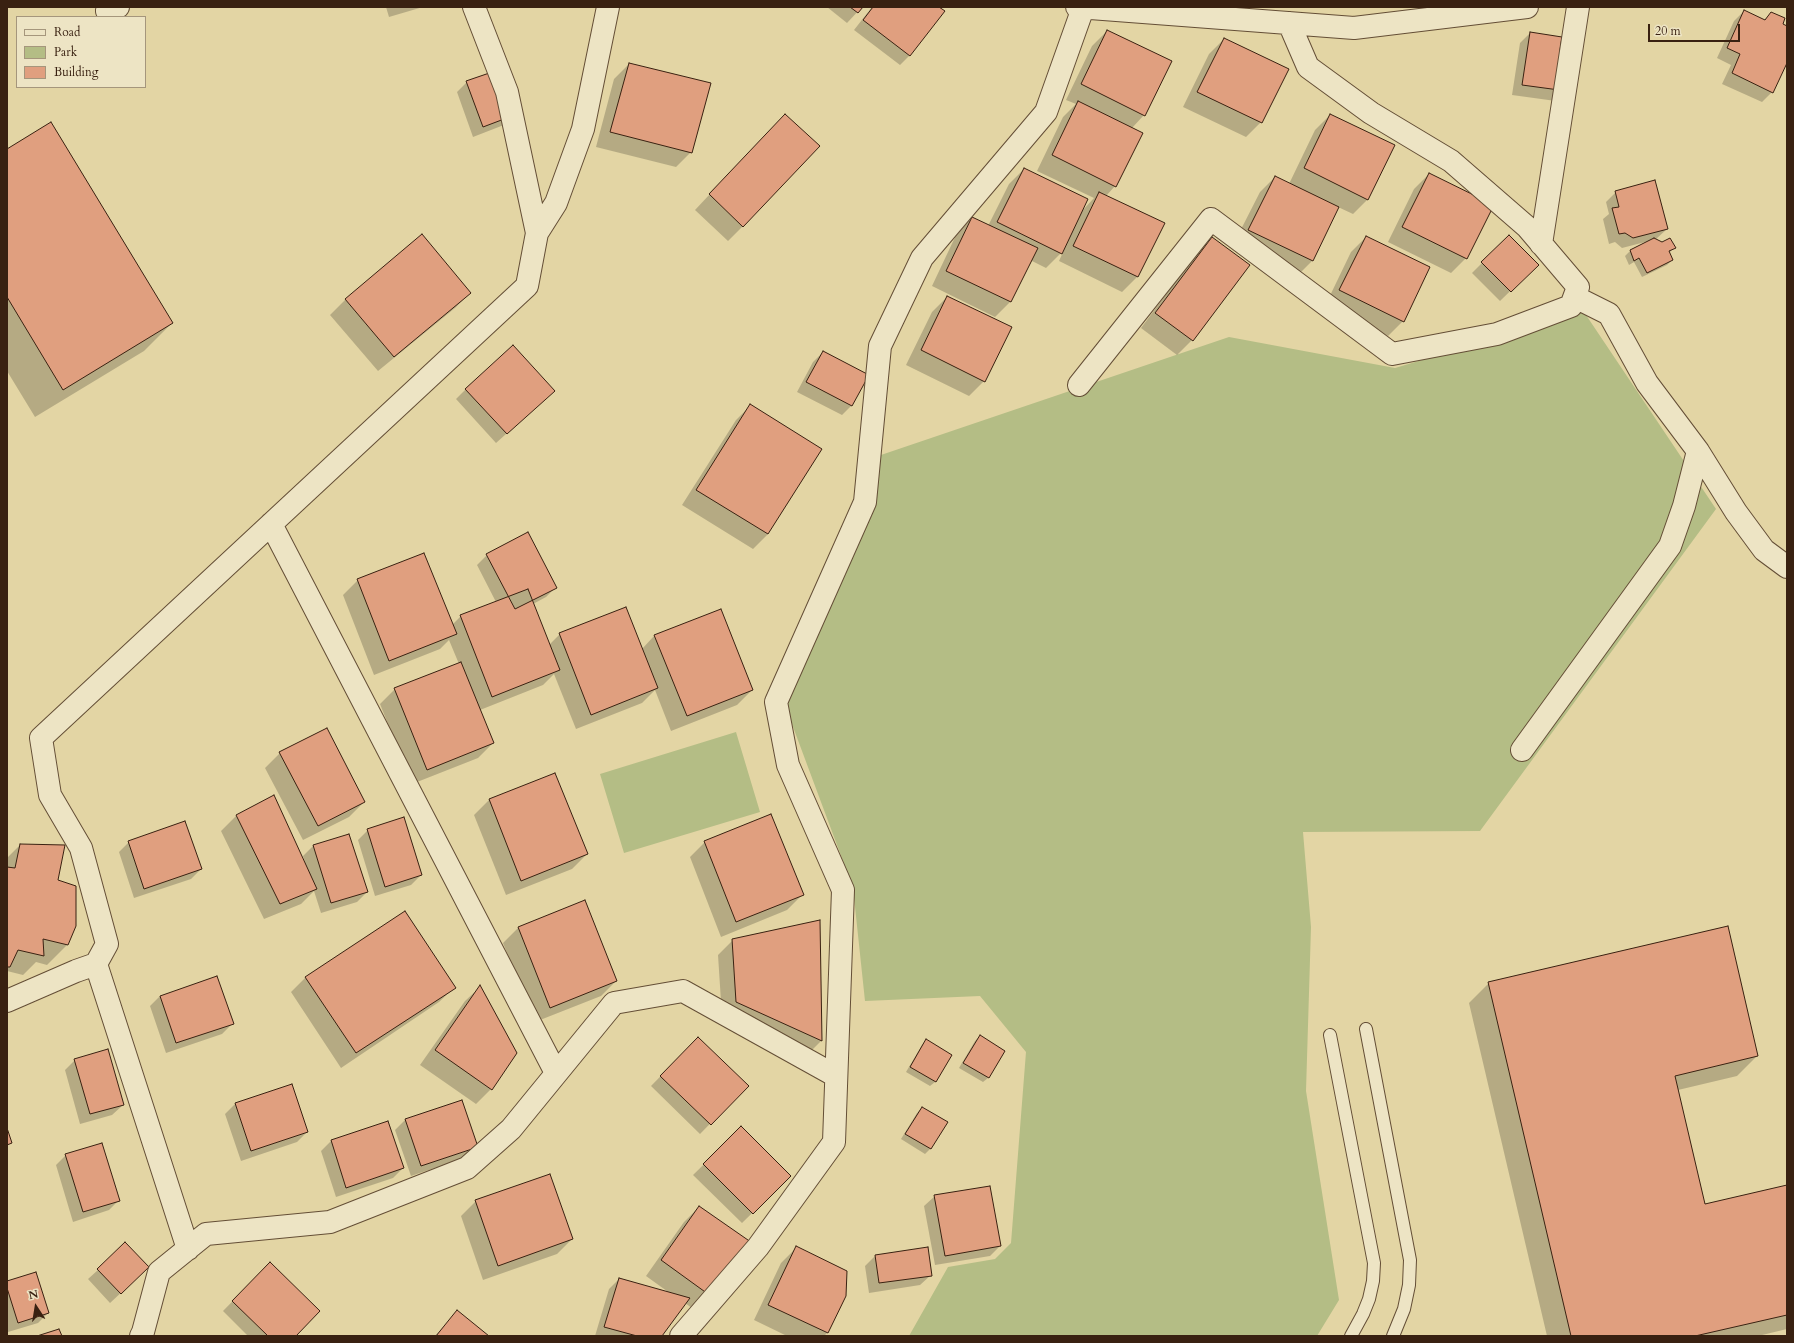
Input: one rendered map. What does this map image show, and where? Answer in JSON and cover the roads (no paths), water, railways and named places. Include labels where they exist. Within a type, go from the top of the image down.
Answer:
[{"type":"street","points":[[474,7],[507,92],[537,233]]},
{"type":"street","points":[[7,1001],[76,971],[96,964],[107,944],[97,902],[81,848],[50,795],[41,738],[527,286],[537,233],[556,203],[583,129],[608,7]]},
{"type":"street","points":[[681,1336],[758,1247],[834,1142],[842,890],[788,765],[776,702],[865,502],[880,346],[922,258],[1046,112],[1080,7],[1354,28],[1527,7]]},
{"type":"street","points":[[1541,244],[1578,7]]},
{"type":"street","points":[[1079,385],[1211,219],[1392,354],[1497,334],[1571,306],[1578,287],[1527,227],[1451,160],[1371,113],[1308,67],[1289,23]]},
{"type":"street","points":[[1575,297],[1609,314],[1647,383],[1698,451],[1736,512],[1764,550],[1787,567]]},
{"type":"street","points":[[1522,750],[1670,546],[1684,506],[1698,451]]},
{"type":"street","points":[[271,524],[556,1073]]},
{"type":"street","points":[[96,964],[188,1249]]},
{"type":"street","points":[[141,1336],[159,1272],[206,1234],[330,1222],[467,1168],[511,1128],[614,1003],[683,990],[836,1076]]},
{"type":"lane","points":[[1366,1029],[1410,1260],[1409,1285],[1404,1309],[1393,1336]]},
{"type":"lane","points":[[1330,1035],[1374,1263],[1369,1299],[1351,1336]]}]
